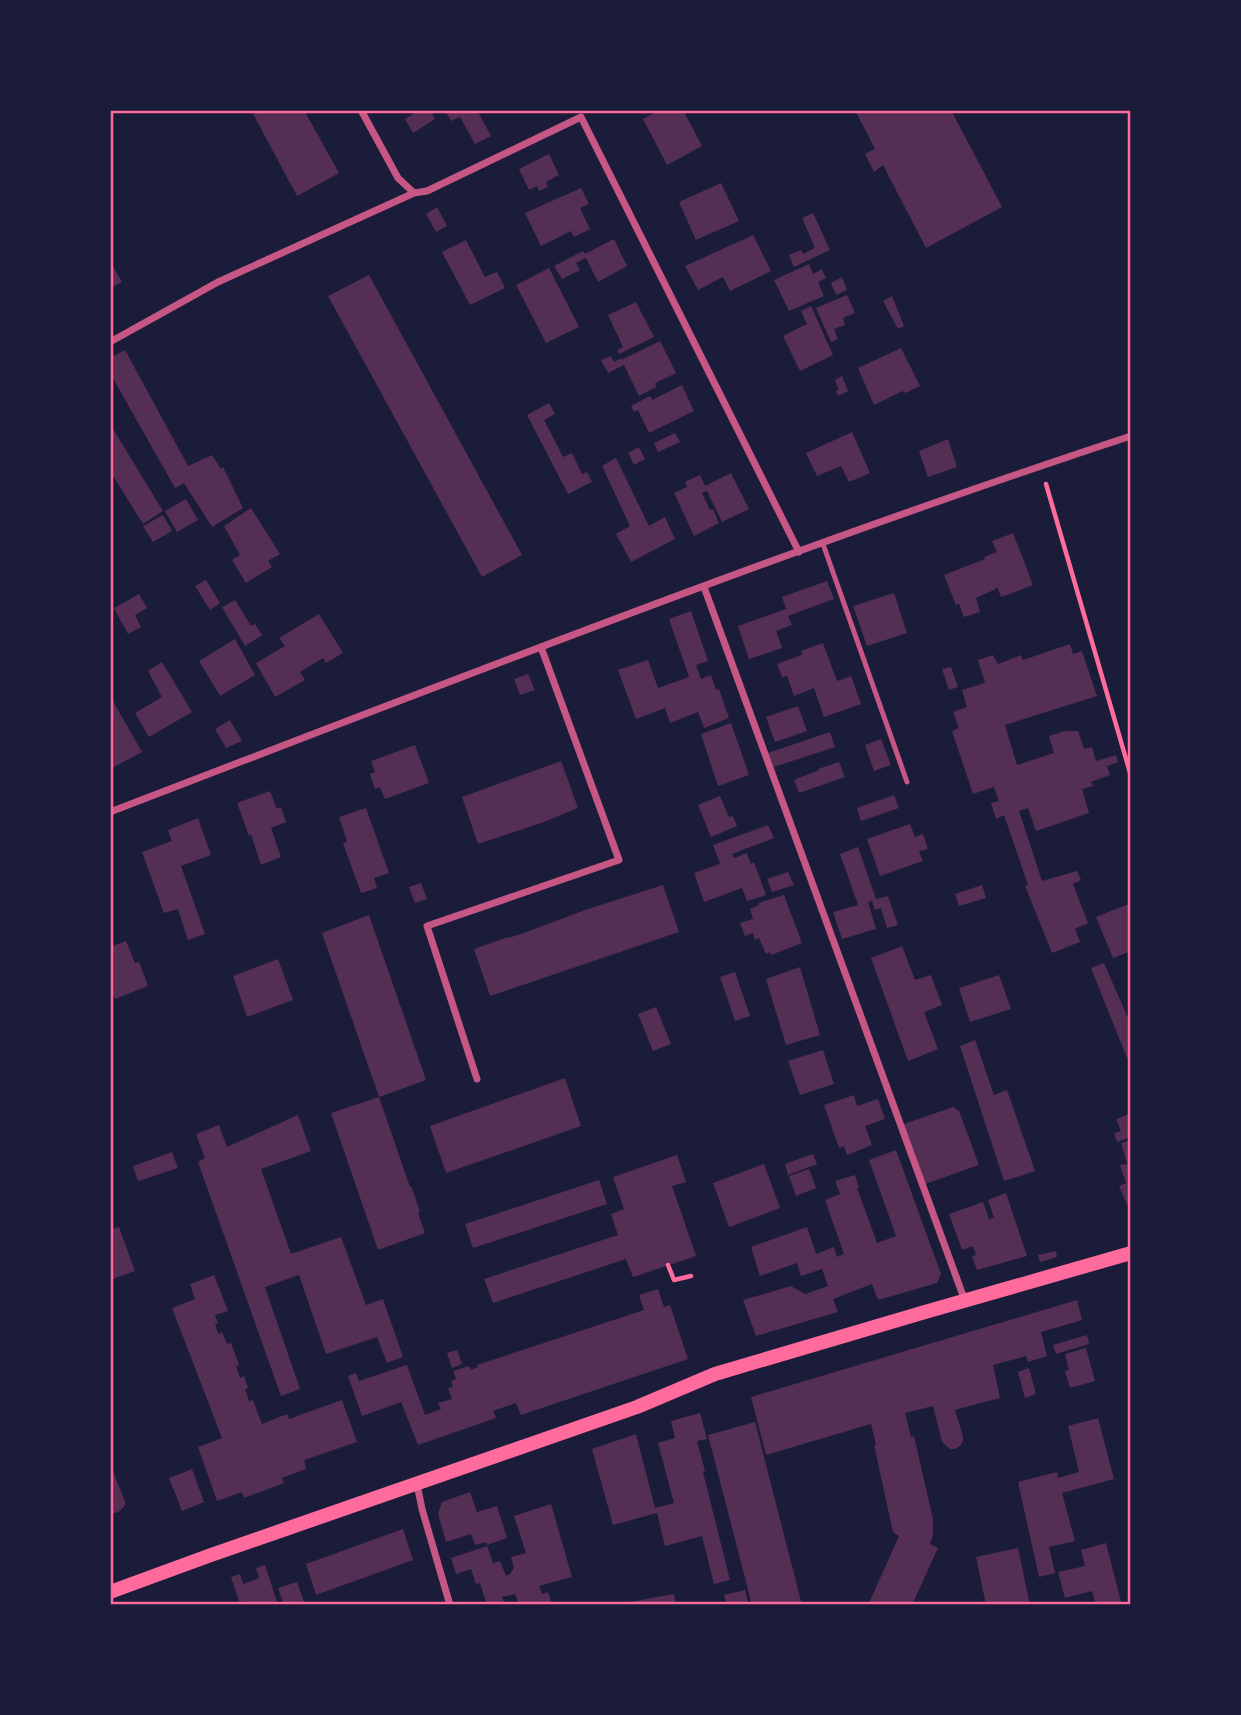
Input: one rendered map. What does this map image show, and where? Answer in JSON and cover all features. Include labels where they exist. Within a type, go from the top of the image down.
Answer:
[{"type":"main road","points":[[110,1592],[637,1407],[715,1374],[1131,1253]]},
{"type":"street","points":[[361,110],[398,178],[414,192]]},
{"type":"street","points":[[110,342],[218,282],[414,192],[427,191],[581,117],[799,552]]},
{"type":"street","points":[[110,812],[799,552],[1131,436]]},
{"type":"street","points":[[705,587],[965,1301]]},
{"type":"street","points":[[477,1079],[428,926],[619,860],[541,648]]},
{"type":"street","points":[[416,1483],[450,1605]]},
{"type":"lane","points":[[823,544],[907,782]]},
{"type":"path","points":[[1041,466],[1131,776]]},
{"type":"path","points":[[668,1265],[674,1280],[691,1276]]},
{"type":"building","points":[[251,110],[304,110],[339,173],[297,196]]},
{"type":"building","points":[[419,110],[430,110],[435,119],[413,133],[405,119]]},
{"type":"building","points":[[445,110],[477,110],[491,136],[475,144],[460,117],[451,121]]},
{"type":"building","points":[[660,110],[683,110],[702,146],[667,165],[643,119]]},
{"type":"building","points":[[855,110],[951,110],[1002,207],[926,248],[883,165],[874,172],[865,154],[875,149]]},
{"type":"building","points":[[549,154],[559,175],[546,182],[548,187],[539,191],[537,186],[529,190],[519,169]]},
{"type":"building","points":[[721,183],[739,221],[696,240],[679,202]]},
{"type":"building","points":[[581,188],[589,204],[580,208],[590,229],[574,237],[571,231],[541,246],[525,213]]},
{"type":"building","points":[[437,207],[447,226],[436,232],[426,214]]},
{"type":"building","points":[[813,213],[830,250],[794,267],[789,255],[801,250],[803,254],[815,248],[802,218]]},
{"type":"building","points":[[753,235],[771,271],[730,291],[723,277],[698,290],[685,266]]},
{"type":"building","points":[[614,239],[627,266],[598,282],[586,258],[576,263],[580,270],[562,279],[554,266],[583,251],[585,254]]},
{"type":"building","points":[[466,240],[485,277],[497,272],[505,288],[470,305],[442,252]]},
{"type":"building","points":[[110,261],[122,282],[110,288]]},
{"type":"building","points":[[809,264],[813,274],[822,269],[826,278],[818,282],[824,296],[789,311],[774,280]]},
{"type":"building","points":[[549,268],[579,327],[546,343],[516,285]]},
{"type":"building","points":[[369,275],[522,555],[482,577],[328,296]]},
{"type":"building","points":[[842,277],[847,290],[836,295],[831,283]]},
{"type":"building","points":[[847,295],[855,313],[843,318],[845,325],[834,329],[838,339],[831,342],[816,308]]},
{"type":"building","points":[[892,296],[904,326],[898,329],[883,301]]},
{"type":"building","points":[[636,302],[654,337],[619,354],[617,350],[623,347],[608,315]]},
{"type":"building","points":[[811,306],[833,355],[800,371],[783,336],[807,324],[801,311]]},
{"type":"building","points":[[660,341],[676,373],[655,383],[656,387],[639,396],[624,365],[608,373],[601,360],[611,356],[614,362],[621,360]]},
{"type":"building","points":[[901,348],[920,386],[874,405],[858,368]]},
{"type":"building","points":[[125,350],[188,466],[212,455],[221,469],[223,467],[243,508],[212,527],[184,483],[175,488],[110,373],[110,358]]},
{"type":"building","points":[[842,376],[848,391],[838,396],[835,380]]},
{"type":"building","points":[[682,385],[694,411],[649,433],[638,410],[634,412],[631,406],[650,396],[652,400]]},
{"type":"building","points":[[549,403],[555,414],[544,420],[563,457],[572,453],[582,474],[587,472],[592,482],[568,494],[527,415]]},
{"type":"building","points":[[110,424],[163,511],[143,524],[110,471]]},
{"type":"building","points":[[852,432],[870,473],[849,482],[841,466],[817,476],[806,453]]},
{"type":"building","points":[[675,433],[680,442],[658,452],[654,443]]},
{"type":"building","points":[[948,439],[957,467],[928,477],[919,451]]},
{"type":"building","points":[[639,447],[645,459],[634,465],[628,453]]},
{"type":"building","points":[[616,458],[649,526],[665,517],[675,539],[631,562],[616,534],[630,526],[602,466]]},
{"type":"building","points":[[731,473],[749,509],[722,522],[707,491],[702,493],[719,523],[694,536],[674,493],[687,487],[685,482],[700,475],[705,486]]},
{"type":"building","points":[[186,499],[198,520],[177,532],[165,511]]},
{"type":"building","points":[[251,508],[280,554],[268,561],[272,567],[246,583],[232,560],[240,555],[224,526]]},
{"type":"building","points":[[163,515],[172,531],[153,542],[143,526]]},
{"type":"building","points":[[1013,533],[1033,585],[1001,597],[996,587],[976,598],[980,612],[964,617],[944,575],[997,552],[992,541]]},
{"type":"building","points":[[206,580],[220,603],[210,610],[195,586]]},
{"type":"building","points":[[827,581],[834,599],[788,616],[792,625],[776,631],[782,648],[749,659],[738,626],[786,609],[782,597]]},
{"type":"building","points":[[894,593],[907,633],[867,646],[853,606]]},
{"type":"building","points":[[139,594],[147,608],[135,615],[141,627],[128,634],[114,608]]},
{"type":"building","points":[[235,600],[251,626],[255,624],[262,635],[245,646],[222,607]]},
{"type":"building","points":[[691,611],[708,661],[696,665],[701,679],[711,675],[729,718],[704,728],[698,712],[670,723],[665,708],[636,719],[618,670],[648,660],[658,688],[689,677],[669,619]]},
{"type":"building","points":[[319,614],[343,653],[326,663],[323,658],[300,672],[305,680],[275,697],[256,663],[285,646],[279,638]]},
{"type":"building","points":[[235,639],[255,675],[220,696],[199,661]]},
{"type":"building","points":[[823,643],[837,681],[851,676],[861,704],[824,717],[814,688],[794,696],[787,676],[782,677],[777,664],[802,655],[801,651]]},
{"type":"building","points":[[1070,644],[1073,654],[1082,651],[1097,696],[1005,725],[1017,765],[1054,753],[1049,736],[1065,731],[1078,731],[1084,749],[1092,747],[1096,761],[1116,755],[1118,762],[1107,766],[1110,775],[1091,782],[1093,786],[1082,789],[1089,813],[1036,831],[1028,808],[1019,811],[1042,881],[1077,871],[1081,880],[1073,884],[1088,923],[1075,929],[1080,942],[1052,953],[1025,886],[1028,885],[1004,815],[996,819],[991,803],[999,801],[994,787],[973,794],[952,731],[959,728],[953,712],[967,707],[962,690],[985,683],[978,660],[993,655],[998,664],[1021,655],[1023,660]]},
{"type":"building","points":[[162,662],[192,712],[149,737],[135,713],[162,697],[148,671]]},
{"type":"building","points":[[951,667],[958,687],[949,690],[942,669]]},
{"type":"building","points":[[528,674],[535,690],[520,695],[514,679]]},
{"type":"building","points":[[110,696],[142,752],[110,769]]},
{"type":"building","points":[[798,706],[807,731],[775,742],[766,717]]},
{"type":"building","points":[[230,720],[242,741],[226,748],[215,729]]},
{"type":"building","points":[[731,723],[749,775],[718,786],[701,734]]},
{"type":"building","points":[[830,732],[835,747],[774,767],[768,753]]},
{"type":"building","points":[[881,739],[891,765],[874,771],[865,745]]},
{"type":"building","points":[[415,745],[429,783],[385,799],[380,787],[375,789],[370,774],[375,772],[371,761]]},
{"type":"building","points":[[561,761],[578,808],[478,844],[462,797]]},
{"type":"building","points":[[839,762],[845,777],[799,793],[794,780]]},
{"type":"building","points":[[270,791],[277,809],[281,807],[286,822],[271,828],[281,857],[261,865],[237,803]]},
{"type":"building","points":[[894,795],[899,808],[861,821],[857,808]]},
{"type":"building","points":[[720,796],[729,817],[733,816],[737,826],[711,837],[698,805]]},
{"type":"building","points":[[366,808],[389,873],[374,878],[377,888],[361,893],[343,843],[347,842],[339,817]]},
{"type":"building","points":[[198,818],[211,855],[181,866],[205,934],[188,940],[178,909],[164,913],[142,852],[172,841],[168,830]]},
{"type":"building","points":[[910,824],[915,837],[923,834],[928,849],[919,851],[923,861],[880,876],[867,839]]},
{"type":"building","points":[[768,825],[774,838],[732,854],[734,858],[747,853],[751,864],[754,862],[766,895],[747,901],[742,888],[704,902],[694,873],[720,864],[713,845]]},
{"type":"building","points":[[858,847],[876,899],[888,896],[898,925],[887,928],[881,908],[875,910],[872,901],[868,902],[876,929],[842,939],[833,912],[858,905],[840,854]]},
{"type":"building","points":[[788,872],[794,885],[772,892],[767,879]]},
{"type":"building","points":[[421,883],[427,899],[415,903],[409,887]]},
{"type":"building","points":[[663,885],[679,932],[490,996],[474,949]]},
{"type":"building","points":[[982,885],[986,898],[959,906],[955,894]]},
{"type":"building","points":[[784,895],[802,943],[771,955],[770,952],[766,954],[759,938],[755,940],[753,933],[745,936],[740,923],[753,919],[750,909],[759,905],[758,903]]},
{"type":"building","points":[[1131,903],[1131,951],[1113,958],[1096,917]]},
{"type":"building","points":[[369,915],[426,1080],[379,1097],[322,933]]},
{"type":"building","points":[[126,941],[135,963],[139,962],[148,986],[115,999],[110,987],[110,947]]},
{"type":"building","points":[[902,946],[915,980],[931,975],[942,1005],[924,1012],[938,1049],[908,1061],[871,958]]},
{"type":"building","points":[[278,959],[293,1000],[247,1017],[233,976]]},
{"type":"building","points":[[1104,963],[1131,1025],[1131,1068],[1091,968]]},
{"type":"building","points":[[800,967],[820,1035],[786,1045],[766,979]]},
{"type":"building","points":[[735,972],[750,1016],[735,1021],[720,977]]},
{"type":"building","points":[[999,975],[1011,1009],[970,1022],[959,988]]},
{"type":"building","points":[[656,1007],[671,1044],[653,1051],[638,1014]]},
{"type":"building","points":[[975,1040],[994,1095],[1007,1090],[1035,1171],[1004,1181],[960,1046]]},
{"type":"building","points":[[823,1050],[834,1084],[800,1095],[788,1061]]},
{"type":"building","points":[[565,1078],[581,1126],[446,1173],[430,1126]]},
{"type":"building","points":[[854,1095],[857,1106],[878,1099],[885,1119],[865,1126],[872,1145],[847,1155],[844,1146],[839,1148],[824,1105]]},
{"type":"building","points":[[379,1097],[425,1233],[378,1250],[331,1113]]},
{"type":"building","points":[[953,1107],[959,1111],[979,1165],[925,1184],[904,1124]]},
{"type":"building","points":[[1131,1113],[1131,1137],[1117,1142],[1114,1133],[1121,1131],[1116,1119]]},
{"type":"building","points":[[298,1115],[311,1151],[261,1169],[291,1254],[341,1237],[366,1305],[383,1299],[403,1357],[387,1363],[377,1337],[326,1354],[299,1275],[265,1287],[300,1389],[281,1396],[198,1162],[205,1158],[196,1134],[219,1125],[227,1147]]},
{"type":"building","points":[[1131,1140],[1131,1213],[1119,1186],[1126,1183],[1120,1165],[1127,1164],[1121,1143]]},
{"type":"building","points":[[896,1150],[941,1274],[937,1283],[878,1300],[872,1284],[833,1299],[838,1312],[756,1336],[743,1300],[791,1286],[805,1294],[828,1286],[822,1269],[801,1276],[797,1263],[760,1276],[751,1247],[807,1227],[816,1254],[834,1247],[837,1257],[844,1254],[825,1200],[840,1194],[835,1181],[855,1175],[877,1243],[896,1236],[869,1160]]},
{"type":"building","points":[[172,1152],[178,1168],[138,1181],[133,1166]]},
{"type":"building","points":[[813,1154],[817,1164],[788,1175],[785,1164]]},
{"type":"building","points":[[677,1155],[686,1182],[672,1186],[696,1256],[633,1277],[626,1259],[493,1303],[484,1279],[618,1235],[611,1214],[624,1209],[613,1177]]},
{"type":"building","points":[[764,1164],[780,1208],[729,1227],[713,1183]]},
{"type":"building","points":[[809,1169],[816,1188],[796,1196],[789,1176]]},
{"type":"building","points":[[599,1180],[607,1204],[473,1248],[465,1224]]},
{"type":"building","points":[[1006,1193],[1027,1256],[977,1270],[972,1256],[976,1255],[973,1246],[962,1250],[949,1214],[983,1202],[989,1219],[994,1218],[988,1200]]},
{"type":"building","points":[[119,1227],[135,1271],[110,1280],[110,1230]]},
{"type":"building","points":[[1056,1251],[1057,1257],[1040,1262],[1038,1255]]},
{"type":"building","points":[[214,1275],[228,1311],[215,1315],[218,1334],[222,1332],[227,1344],[231,1343],[239,1365],[236,1367],[240,1378],[244,1376],[249,1401],[253,1400],[262,1424],[287,1414],[289,1419],[342,1400],[357,1442],[304,1460],[306,1469],[282,1478],[284,1483],[244,1498],[242,1492],[217,1501],[198,1447],[222,1438],[172,1308],[195,1299],[190,1284]]},
{"type":"building","points":[[658,1289],[664,1307],[670,1305],[688,1359],[521,1415],[516,1403],[493,1411],[496,1418],[418,1445],[401,1402],[362,1416],[348,1376],[356,1373],[359,1381],[407,1365],[425,1415],[441,1409],[438,1403],[452,1399],[448,1388],[453,1387],[451,1381],[456,1379],[453,1371],[469,1366],[471,1370],[478,1367],[477,1365],[644,1310],[639,1295]]},
{"type":"building","points":[[1077,1300],[1082,1320],[1041,1332],[1047,1356],[1028,1362],[1026,1356],[993,1365],[1000,1398],[955,1410],[963,1436],[960,1446],[950,1449],[942,1442],[933,1406],[905,1413],[911,1437],[914,1436],[933,1519],[930,1544],[938,1548],[912,1605],[868,1605],[899,1536],[893,1532],[871,1424],[766,1455],[751,1397]]},
{"type":"building","points":[[1087,1335],[1089,1344],[1056,1354],[1053,1345]]},
{"type":"building","points":[[1086,1348],[1095,1381],[1070,1388],[1065,1371],[1069,1370],[1065,1354]]},
{"type":"building","points":[[457,1350],[462,1364],[452,1368],[447,1353]]},
{"type":"building","points":[[1029,1368],[1036,1394],[1025,1398],[1018,1372]]},
{"type":"building","points":[[700,1413],[707,1439],[697,1441],[730,1580],[714,1584],[702,1536],[665,1546],[657,1513],[613,1525],[592,1449],[636,1434],[655,1508],[674,1503],[658,1443],[675,1438],[671,1421]]},
{"type":"building","points":[[1098,1418],[1114,1479],[1062,1493],[1075,1541],[1049,1547],[1055,1573],[1039,1577],[1018,1482],[1057,1472],[1058,1478],[1079,1472],[1068,1426]]},
{"type":"building","points":[[755,1422],[802,1605],[752,1605],[708,1435]]},
{"type":"building","points":[[110,1464],[126,1504],[115,1513],[110,1513]]},
{"type":"building","points":[[192,1469],[204,1502],[182,1511],[169,1478]]},
{"type":"building","points":[[470,1492],[477,1512],[497,1506],[507,1538],[487,1545],[486,1542],[475,1545],[471,1534],[446,1542],[438,1514],[442,1502]]},
{"type":"building","points":[[551,1504],[572,1577],[539,1586],[542,1594],[548,1592],[552,1605],[519,1605],[515,1594],[502,1597],[505,1605],[480,1605],[486,1602],[480,1583],[476,1584],[471,1569],[456,1574],[451,1558],[487,1546],[493,1563],[500,1561],[506,1576],[510,1574],[514,1568],[511,1557],[526,1553],[514,1516]]},
{"type":"building","points":[[403,1529],[413,1560],[316,1595],[306,1564]]},
{"type":"building","points":[[1106,1543],[1122,1605],[1096,1605],[1092,1591],[1065,1598],[1058,1572],[1085,1566],[1081,1550]]},
{"type":"building","points":[[1018,1548],[1030,1605],[986,1605],[976,1557]]},
{"type":"building","points":[[265,1565],[278,1605],[249,1605],[248,1601],[240,1604],[231,1577],[240,1574],[243,1584],[259,1578],[256,1568]]},
{"type":"building","points":[[297,1582],[305,1605],[284,1605],[278,1588]]},
{"type":"building","points":[[745,1590],[749,1605],[727,1605],[724,1595]]},
{"type":"building","points":[[674,1594],[676,1605],[624,1603]]}]
